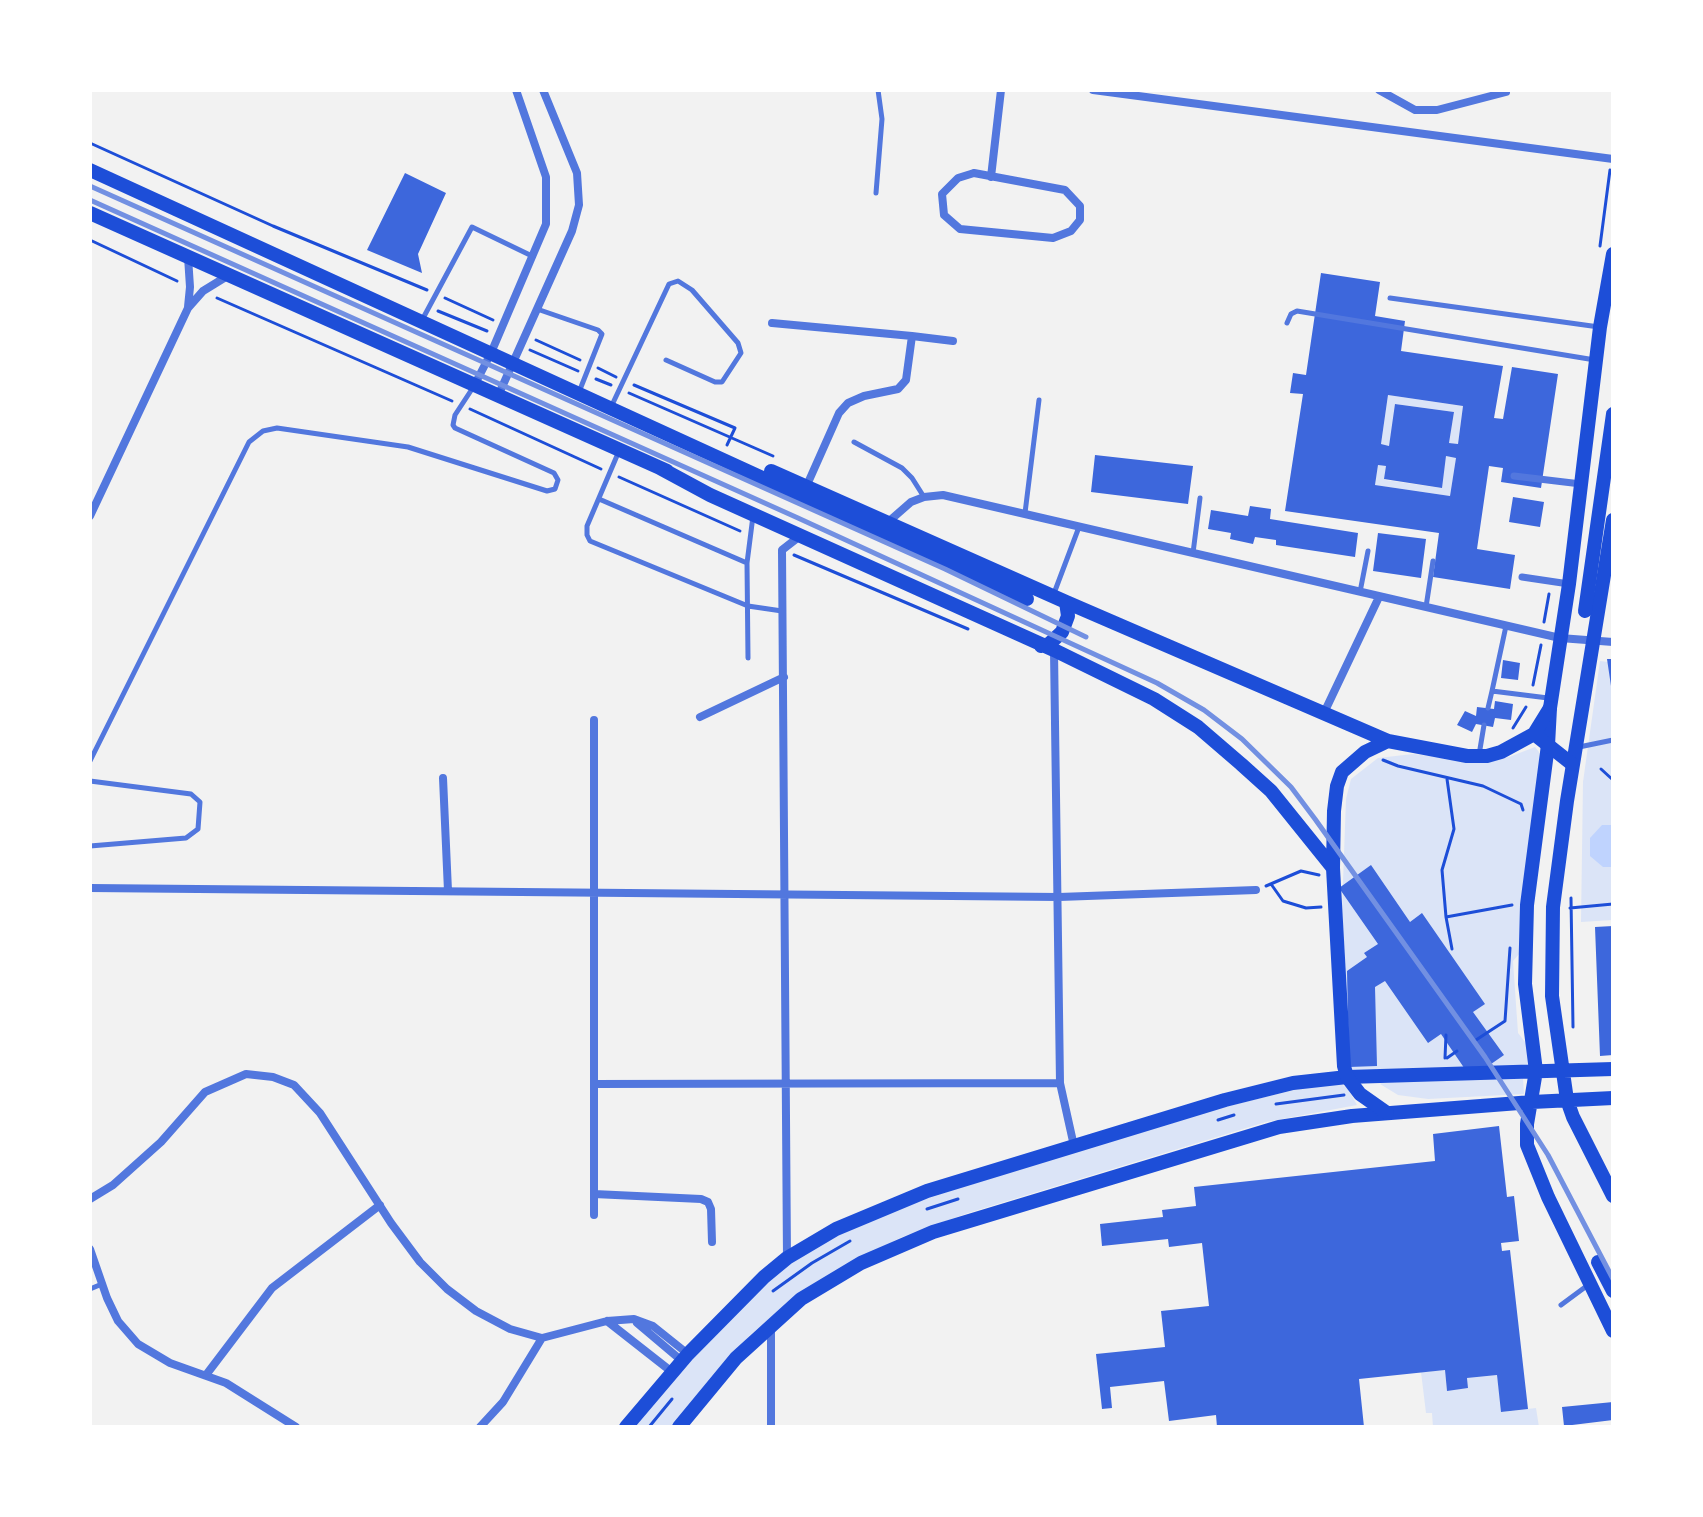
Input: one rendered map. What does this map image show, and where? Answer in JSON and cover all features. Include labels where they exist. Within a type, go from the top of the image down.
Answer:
[{"type":"main road","points":[[90,170],[1027,599]]},
{"type":"main road","points":[[90,213],[1015,624]]},
{"type":"main road","points":[[1613,254],[1600,327],[1569,584],[1550,703],[1548,745],[1527,905],[1525,984],[1536,1071],[1527,1124],[1527,1145],[1548,1197],[1613,1331]]},
{"type":"main road","points":[[1585,611],[1613,414]]},
{"type":"main road","points":[[721,457],[738,458],[807,485],[886,523],[1388,741],[1479,756],[1501,752],[1534,734],[1550,703]]},
{"type":"main road","points":[[660,468],[710,495],[1154,699],[1198,727],[1271,791],[1333,873]]},
{"type":"main road","points":[[1613,522],[1572,764],[1553,907],[1552,996],[1567,1100],[1613,1196]]},
{"type":"main road","points":[[1048,648],[1062,632],[1068,616],[1059,599]]},
{"type":"main road","points":[[1534,734],[1572,764]]},
{"type":"main road","points":[[1387,1113],[1360,1094],[1347,1077],[1344,1066],[1333,873],[1337,786],[1342,772],[1365,752],[1388,741]]},
{"type":"main road","points":[[626,1427],[680,1362],[743,1296],[787,1258],[836,1229],[927,1191],[1263,1090],[1347,1077],[1613,1069]]},
{"type":"main road","points":[[679,1427],[736,1358],[801,1299],[861,1263],[933,1232],[1279,1127],[1352,1116],[1613,1098]]},
{"type":"main road","points":[[1598,1262],[1613,1291]]},
{"type":"street","points":[[474,386],[546,224],[546,177],[516,90]]},
{"type":"street","points":[[498,396],[572,231],[579,205],[577,173],[543,90]]},
{"type":"street","points":[[991,177],[1001,90]]},
{"type":"street","points":[[1093,90],[1613,159]]},
{"type":"street","points":[[1379,90],[1415,110],[1437,110],[1506,92]]},
{"type":"street","points":[[974,173],[991,177],[1065,190],[1080,206],[1076,226],[1066,235],[1053,238],[967,231],[948,221],[941,201],[951,182],[974,173]]},
{"type":"street","points":[[187,256],[190,287],[188,308]]},
{"type":"street","points":[[91,513],[188,308],[203,291],[229,275]]},
{"type":"street","points":[[772,323],[953,341]]},
{"type":"street","points":[[807,485],[839,413],[848,403],[864,396],[898,389],[906,380],[912,336]]},
{"type":"street","points":[[1514,476],[1581,484]]},
{"type":"street","points":[[886,523],[901,509],[924,497],[943,495],[1560,638],[1613,642]]},
{"type":"street","points":[[787,1258],[782,550],[801,535]]},
{"type":"street","points":[[1522,577],[1569,584]]},
{"type":"street","points":[[1323,715],[1379,597]]},
{"type":"street","points":[[1048,648],[1059,897],[1060,1083],[1074,1146]]},
{"type":"street","points":[[700,717],[784,677]]},
{"type":"street","points":[[594,720],[594,1215]]},
{"type":"street","points":[[443,778],[448,891]]},
{"type":"street","points":[[90,888],[1059,897],[1256,890]]},
{"type":"street","points":[[90,1199],[113,1185],[161,1142],[205,1092],[246,1074],[273,1077],[294,1085],[320,1113],[420,1262],[447,1289],[476,1311],[510,1329],[542,1338],[607,1321],[634,1319],[653,1326],[680,1362]]},
{"type":"street","points":[[594,1084],[1060,1083]]},
{"type":"street","points":[[594,1194],[701,1199],[708,1202],[711,1209],[712,1242]]},
{"type":"street","points":[[206,1375],[272,1288],[380,1205]]},
{"type":"street","points":[[90,1249],[118,1321],[138,1344],[170,1363],[226,1383],[296,1427]]},
{"type":"street","points":[[607,1321],[680,1362]]},
{"type":"street","points":[[771,1326],[771,1427]]},
{"type":"street","points":[[480,1427],[503,1402],[542,1338]]},
{"type":"lane","points":[[876,193],[882,119],[878,90]]},
{"type":"lane","points":[[421,322],[472,227],[533,256]]},
{"type":"lane","points":[[611,407],[669,284],[678,281],[692,290],[738,343],[741,353],[722,382],[715,382],[666,360]]},
{"type":"lane","points":[[1390,298],[1600,327]]},
{"type":"lane","points":[[537,309],[602,334],[578,393]]},
{"type":"lane","points":[[1287,323],[1291,314],[1297,311],[1596,360]]},
{"type":"lane","points":[[90,761],[249,442],[263,431],[277,428],[408,447],[547,491],[555,489],[558,480],[554,473],[455,428],[453,420],[474,386]]},
{"type":"lane","points":[[1025,513],[1039,400]]},
{"type":"lane","points":[[854,442],[902,468],[924,497]]},
{"type":"lane","points":[[619,450],[587,526],[590,541],[748,606],[783,612]]},
{"type":"lane","points":[[1193,553],[1200,498]]},
{"type":"lane","points":[[599,499],[747,563]]},
{"type":"lane","points":[[748,658],[747,563],[753,514]]},
{"type":"lane","points":[[1059,599],[1080,526]]},
{"type":"lane","points":[[1359,593],[1368,551]]},
{"type":"lane","points":[[1426,608],[1433,561]]},
{"type":"lane","points":[[1488,708],[1506,626]]},
{"type":"lane","points":[[1492,691],[1550,703]]},
{"type":"lane","points":[[1479,756],[1484,725]]},
{"type":"lane","points":[[1575,747],[1613,740]]},
{"type":"lane","points":[[90,781],[191,794],[200,802],[198,829],[186,838],[90,846]]},
{"type":"lane","points":[[90,1289],[102,1284]]},
{"type":"lane","points":[[1561,1305],[1589,1285]]},
{"type":"path","points":[[90,240],[190,287]]},
{"type":"path","points":[[203,291],[749,534]]},
{"type":"path","points":[[782,550],[968,630]]},
{"type":"path","points":[[1365,752],[1398,766],[1483,786],[1521,804],[1527,820]]},
{"type":"path","points":[[1601,769],[1613,780]]},
{"type":"path","points":[[1447,778],[1454,829],[1442,870],[1452,949]]},
{"type":"path","points":[[1256,890],[1301,871],[1333,873]]},
{"type":"path","points":[[1271,884],[1283,901],[1306,908],[1337,906]]},
{"type":"path","points":[[1574,1040],[1570,908],[1613,904]]},
{"type":"path","points":[[1446,917],[1518,905]]},
{"type":"path","points":[[1476,1040],[1505,1021],[1511,943]]},
{"type":"path","points":[[1330,1079],[1340,1106],[1352,1116]]},
{"type":"shaded area","points":[[1388,395],[1463,406],[1458,444],[1449,443],[1454,412],[1396,404],[1389,446],[1381,444]]},
{"type":"shaded area","points":[[1446,456],[1456,458],[1450,496],[1375,485],[1378,465],[1386,466],[1385,480],[1441,488]]},
{"type":"shaded area","points":[[1600,661],[1608,662],[1613,697],[1613,920],[1581,922],[1583,782]]},
{"type":"shaded area","points":[[1535,747],[1539,752],[1541,770],[1520,953],[1513,961],[1518,1033],[1529,1047],[1531,1061],[1527,1066],[1352,1070],[1342,910],[1346,799],[1351,779],[1378,758],[1413,754],[1482,762],[1509,757]]},
{"type":"shaded area","points":[[1523,1078],[1524,1094],[1428,1099],[1398,1095],[1380,1084],[1382,1082]]},
{"type":"shaded area","points":[[1336,1080],[1348,1089],[1357,1105],[1266,1122],[968,1213],[902,1237],[801,1292],[750,1335],[672,1427],[635,1427],[672,1379],[782,1268],[826,1239],[921,1197],[1174,1119]]},
{"type":"shaded area","points":[[1445,1370],[1447,1390],[1468,1388],[1467,1378],[1497,1375],[1502,1412],[1536,1408],[1539,1427],[1433,1427],[1432,1413],[1426,1413],[1421,1372]]},
{"type":"water","points":[[1602,825],[1613,825],[1613,867],[1603,867],[1590,856],[1590,838]]},
{"type":"building","points":[[405,173],[446,193],[418,254],[422,273],[367,250]]},
{"type":"building","points":[[1321,273],[1380,282],[1375,316],[1405,321],[1401,351],[1503,366],[1494,418],[1503,419],[1512,367],[1558,374],[1541,488],[1501,482],[1503,468],[1489,466],[1477,549],[1515,555],[1510,589],[1433,577],[1439,533],[1285,511],[1303,394],[1290,393],[1293,373],[1306,375]],"holes":[[[1388,395],[1463,406],[1458,444],[1449,443],[1454,412],[1395,404],[1389,446],[1381,444]],[[1446,456],[1456,458],[1450,496],[1375,485],[1378,465],[1386,466],[1384,479],[1442,488]]]},
{"type":"building","points":[[1095,455],[1193,466],[1188,504],[1091,492]]},
{"type":"building","points":[[1513,497],[1544,502],[1540,527],[1509,522]]},
{"type":"building","points":[[1250,506],[1271,509],[1270,519],[1358,533],[1355,557],[1276,545],[1276,540],[1255,537],[1253,544],[1230,539],[1231,533],[1208,529],[1211,510],[1248,516]]},
{"type":"building","points":[[1378,533],[1426,539],[1421,578],[1373,571]]},
{"type":"building","points":[[1607,659],[1613,659],[1613,686],[1611,686]]},
{"type":"building","points":[[1503,660],[1520,663],[1518,680],[1501,678]]},
{"type":"building","points":[[1495,701],[1513,704],[1511,720],[1495,718],[1493,727],[1476,724],[1472,732],[1457,725],[1465,711],[1476,716],[1477,707],[1494,709]]},
{"type":"building","points":[[1371,865],[1410,922],[1422,913],[1485,1004],[1473,1012],[1504,1055],[1471,1078],[1441,1034],[1428,1043],[1385,981],[1375,987],[1377,1066],[1349,1067],[1347,971],[1367,957],[1364,953],[1378,944],[1339,888]]},
{"type":"building","points":[[1613,926],[1613,1055],[1600,1056],[1595,927]]},
{"type":"building","points":[[1499,1126],[1507,1197],[1514,1196],[1519,1241],[1501,1243],[1502,1251],[1510,1250],[1528,1409],[1501,1412],[1497,1375],[1467,1378],[1468,1388],[1447,1391],[1445,1370],[1359,1379],[1364,1427],[1217,1427],[1216,1415],[1169,1421],[1164,1381],[1110,1387],[1112,1408],[1102,1409],[1096,1354],[1165,1347],[1161,1311],[1209,1306],[1202,1243],[1169,1247],[1168,1239],[1102,1246],[1100,1224],[1163,1217],[1162,1210],[1196,1206],[1194,1187],[1435,1161],[1433,1134]]},
{"type":"building","points":[[1613,1402],[1613,1420],[1564,1426],[1562,1407]]},
{"type":"railway","points":[[90,186],[945,569],[1086,637]]},
{"type":"railway","points":[[90,200],[798,518],[1157,683],[1204,710],[1242,739],[1291,787],[1315,819],[1485,1057],[1548,1155],[1613,1279]]}]
